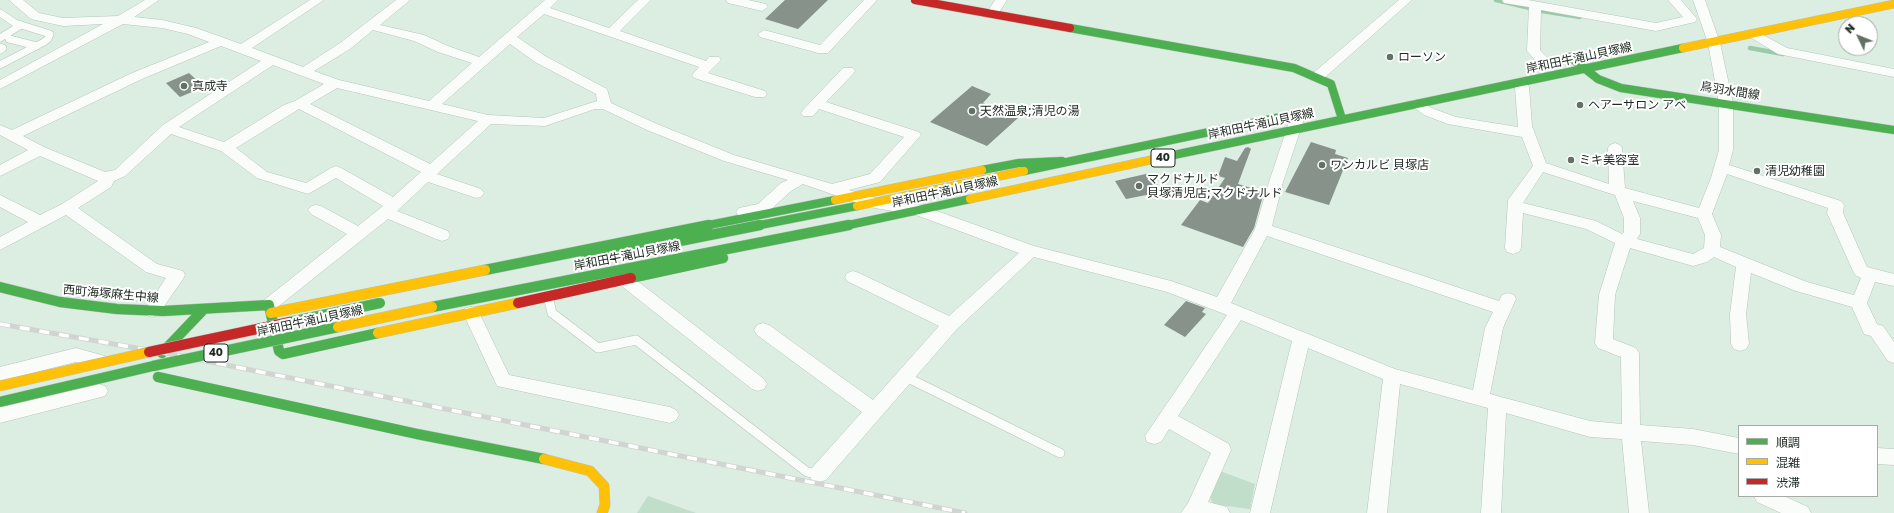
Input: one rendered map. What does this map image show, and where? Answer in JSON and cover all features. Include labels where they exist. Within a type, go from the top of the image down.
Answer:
[{"type":"main road","points":[[915,0],[1294,68],[1317,76],[1331,84],[1342,119]]},
{"type":"main road","name":"岸和田牛滝山貝塚線","points":[[4,412],[153,366],[918,210],[1342,119],[1714,43],[1894,4]]},
{"type":"main road","name":"岸和田牛滝山貝塚線","points":[[1531,65],[1585,55]]},
{"type":"main road","name":"鳥羽水間線","points":[[1559,60],[1585,69],[1598,79],[1621,88],[1894,130]]},
{"type":"main road","name":"岸和田牛滝山貝塚線","points":[[573,263],[834,211],[869,202],[1303,112]]},
{"type":"main road","name":"西町海塚麻生中線","points":[[0,287],[60,302],[117,309],[152,311],[270,309],[676,233],[851,196],[1019,163],[1068,161]]},
{"type":"main road","points":[[270,309],[278,351],[283,354],[707,262],[879,218]]},
{"type":"main road","name":"岸和田牛滝山貝塚線","points":[[0,386],[200,340],[393,300]]},
{"type":"main road","points":[[204,309],[151,375],[417,434],[567,464],[590,471],[604,486],[605,505],[602,513]]},
{"type":"street","points":[[15,0],[35,16],[63,22],[121,20],[162,24],[192,30],[335,83],[432,105],[488,120],[545,122],[594,105],[605,105],[652,127],[729,158],[801,179],[869,202],[918,210],[1031,251],[1171,287],[1221,305],[1392,375],[1590,429],[1692,438],[1738,446]]},
{"type":"street","points":[[0,85],[121,20],[153,0]]},
{"type":"street","points":[[244,48],[318,0]]},
{"type":"street","points":[[305,71],[345,46],[404,0]]},
{"type":"street","points":[[432,105],[552,0]]},
{"type":"street","points":[[611,32],[645,0]]},
{"type":"street","points":[[732,0],[762,7]]},
{"type":"street","points":[[764,34],[823,50],[871,0]]},
{"type":"street","points":[[992,14],[1001,0]]},
{"type":"street","points":[[1317,76],[1406,0]]},
{"type":"street","points":[[1508,0],[1656,27],[1691,19],[1674,0]]},
{"type":"street","points":[[1699,0],[1714,43],[1726,103],[1726,150],[1704,214],[1713,235],[1712,250]]},
{"type":"street","points":[[1535,6],[1532,51],[1559,60]]},
{"type":"street","points":[[542,9],[711,63],[699,76],[760,94]]},
{"type":"street","points":[[371,26],[419,38],[443,49],[482,62]]},
{"type":"street","points":[[1754,34],[1783,51],[1894,72]]},
{"type":"street","points":[[509,38],[540,59],[602,92],[605,105]]},
{"type":"street","points":[[5,132],[222,41]]},
{"type":"street","points":[[5,132],[40,150],[102,177],[109,178],[120,173],[168,128],[273,59]]},
{"type":"street","points":[[831,189],[875,178],[914,135],[813,108],[848,71]]},
{"type":"street","points":[[226,148],[289,108],[300,104],[335,83]]},
{"type":"street","points":[[1519,83],[1522,87],[1524,126],[1540,166],[1574,178],[1684,210],[1704,214]]},
{"type":"street","points":[[300,104],[429,174],[476,193]]},
{"type":"street","points":[[1417,104],[1429,112],[1453,121],[1527,134]]},
{"type":"street","points":[[1221,305],[1264,229],[1293,130],[1303,112]]},
{"type":"street","points":[[270,309],[390,208],[488,120]]},
{"type":"street","points":[[168,128],[226,148],[262,175],[308,189],[336,171],[390,208],[442,235]]},
{"type":"street","points":[[1615,148],[1617,187],[1632,218],[1632,234],[1624,241],[1607,294],[1604,343],[1630,353],[1631,432],[1639,513]]},
{"type":"street","points":[[0,171],[40,150]]},
{"type":"street","points":[[1513,248],[1516,200],[1540,166]]},
{"type":"street","points":[[1721,167],[1836,205],[1834,213],[1861,271],[1870,275],[1894,280]]},
{"type":"street","points":[[0,244],[67,208],[106,183],[109,178]]},
{"type":"street","points":[[676,233],[712,219],[764,208],[786,187],[801,179]]},
{"type":"street","points":[[0,200],[40,222]]},
{"type":"street","points":[[1516,206],[1590,225],[1624,241],[1693,260],[1701,258],[1712,250]]},
{"type":"street","points":[[67,208],[106,234],[152,268],[177,275],[152,311]]},
{"type":"street","points":[[316,210],[358,234]]},
{"type":"street","points":[[1264,229],[1505,304],[1494,328],[1488,401],[1491,513]]},
{"type":"street","points":[[1712,250],[1802,287],[1859,303]]},
{"type":"street","points":[[819,474],[906,377],[951,324],[1031,251]]},
{"type":"street","points":[[1740,344],[1738,314],[1740,285],[1745,264]]},
{"type":"street","points":[[1870,275],[1859,303],[1870,329],[1894,335]]},
{"type":"street","points":[[853,277],[951,324]]},
{"type":"street","points":[[625,280],[758,384]]},
{"type":"street","points":[[1154,436],[1167,419],[1238,312]]},
{"type":"street","points":[[471,313],[503,381],[670,415]]},
{"type":"street","points":[[763,330],[875,412]]},
{"type":"street","points":[[1877,331],[1894,356]]},
{"type":"street","points":[[1260,513],[1301,339]]},
{"type":"street","points":[[0,374],[76,355],[151,375]]},
{"type":"street","points":[[4,412],[30,366]]},
{"type":"street","points":[[4,412],[151,375]]},
{"type":"street","points":[[1376,513],[1392,375]]},
{"type":"street","points":[[1167,419],[1222,450],[1193,511],[1220,513]]},
{"type":"street","points":[[1878,456],[1894,457]]},
{"type":"street","points":[[1766,497],[1801,513]]},
{"type":"lane","points":[[0,13],[21,25],[50,34],[48,39],[37,46],[2,64]]},
{"type":"lane","points":[[0,38],[21,25]]},
{"type":"lane","points":[[9,39],[37,46]]},
{"type":"lane","points":[[548,296],[552,313],[598,348],[636,340],[807,472],[819,474]]},
{"type":"lane","points":[[906,377],[1060,453]]},
{"type":"green space","points":[[1220,471],[1255,484],[1250,509],[1213,504],[1210,497]]},
{"type":"green space","points":[[648,496],[696,513],[637,513]]},
{"type":"building","points":[[785,0],[828,0],[798,29],[765,19]]},
{"type":"building","points":[[189,73],[202,85],[197,87],[199,89],[180,97],[166,83]]},
{"type":"building","name":"天然温泉;清児の湯","points":[[972,86],[991,94],[983,103],[1018,118],[987,146],[930,122]]},
{"type":"building","points":[[1311,142],[1336,150],[1335,154],[1348,158],[1329,205],[1285,192]]},
{"type":"building","points":[[1248,147],[1251,149],[1238,184],[1264,192],[1254,228],[1243,247],[1181,225],[1200,200],[1208,203],[1225,178],[1218,176],[1225,157],[1237,161],[1245,148]]},
{"type":"building","name":"マクドナルド 貝塚清児店;マクドナルド","points":[[1150,173],[1162,192],[1126,199],[1115,181]]},
{"type":"building","points":[[1186,301],[1205,308],[1202,312],[1206,314],[1185,337],[1164,325]]},
{"type":"waterway","points":[[1496,0],[1530,8]]},
{"type":"waterway","points":[[1542,11],[1580,17]]},
{"type":"waterway","points":[[1750,48],[1783,54]]},
{"type":"railway","points":[[0,324],[176,355],[965,513]]},
{"type":"traffic: fast","points":[[1070,28],[1294,68],[1331,84],[1342,119]]},
{"type":"traffic: fast","points":[[1169,156],[1683,48]]},
{"type":"traffic: fast","points":[[1570,57],[1598,79],[1621,88],[1894,130]]},
{"type":"traffic: fast","points":[[1024,171],[1295,114]]},
{"type":"traffic: fast","points":[[982,170],[1019,163],[1062,161]]},
{"type":"traffic: fast","points":[[432,307],[785,239],[970,199]]},
{"type":"traffic: fast","points":[[485,270],[835,200]]},
{"type":"traffic: fast","points":[[585,260],[857,206]]},
{"type":"traffic: fast","points":[[631,278],[723,258]]},
{"type":"traffic: fast","points":[[0,287],[60,302],[117,309],[163,311],[269,305],[279,351],[283,354],[378,333]]},
{"type":"traffic: fast","points":[[290,322],[380,303]]},
{"type":"traffic: fast","points":[[162,353],[204,309]]},
{"type":"traffic: fast","points":[[0,402],[153,366],[338,327]]},
{"type":"traffic: fast","points":[[158,377],[417,434],[544,459]]},
{"type":"traffic: slow","points":[[1683,48],[1894,4]]},
{"type":"traffic: slow","points":[[970,199],[1169,156]]},
{"type":"traffic: slow","points":[[835,200],[982,170]]},
{"type":"traffic: slow","points":[[857,206],[1024,171]]},
{"type":"traffic: slow","points":[[271,313],[485,270]]},
{"type":"traffic: slow","points":[[378,333],[518,303]]},
{"type":"traffic: slow","points":[[338,327],[432,307]]},
{"type":"traffic: slow","points":[[0,386],[149,352]]},
{"type":"traffic: slow","points":[[544,459],[590,471],[604,486],[605,505],[602,513]]},
{"type":"traffic: jam","points":[[915,0],[1070,28]]},
{"type":"traffic: jam","points":[[518,303],[631,278]]},
{"type":"traffic: jam","points":[[149,352],[290,322]]},
{"type":"place","name":"ローソン","points":[[1390,57]]},
{"type":"place","name":"真成寺","points":[[184,86]]},
{"type":"place","name":"ヘアーサロン アベ","points":[[1580,105]]},
{"type":"place","name":"天然温泉;清児の湯","points":[[972,111]]},
{"type":"place","name":"ミキ美容室","points":[[1571,160]]},
{"type":"place","name":"ワンカルビ 貝塚店","points":[[1322,165]]},
{"type":"place","name":"清児幼稚園","points":[[1757,171]]},
{"type":"place","name":"マクドナルド 貝塚清児店;マクドナルド","points":[[1139,186]]}]
